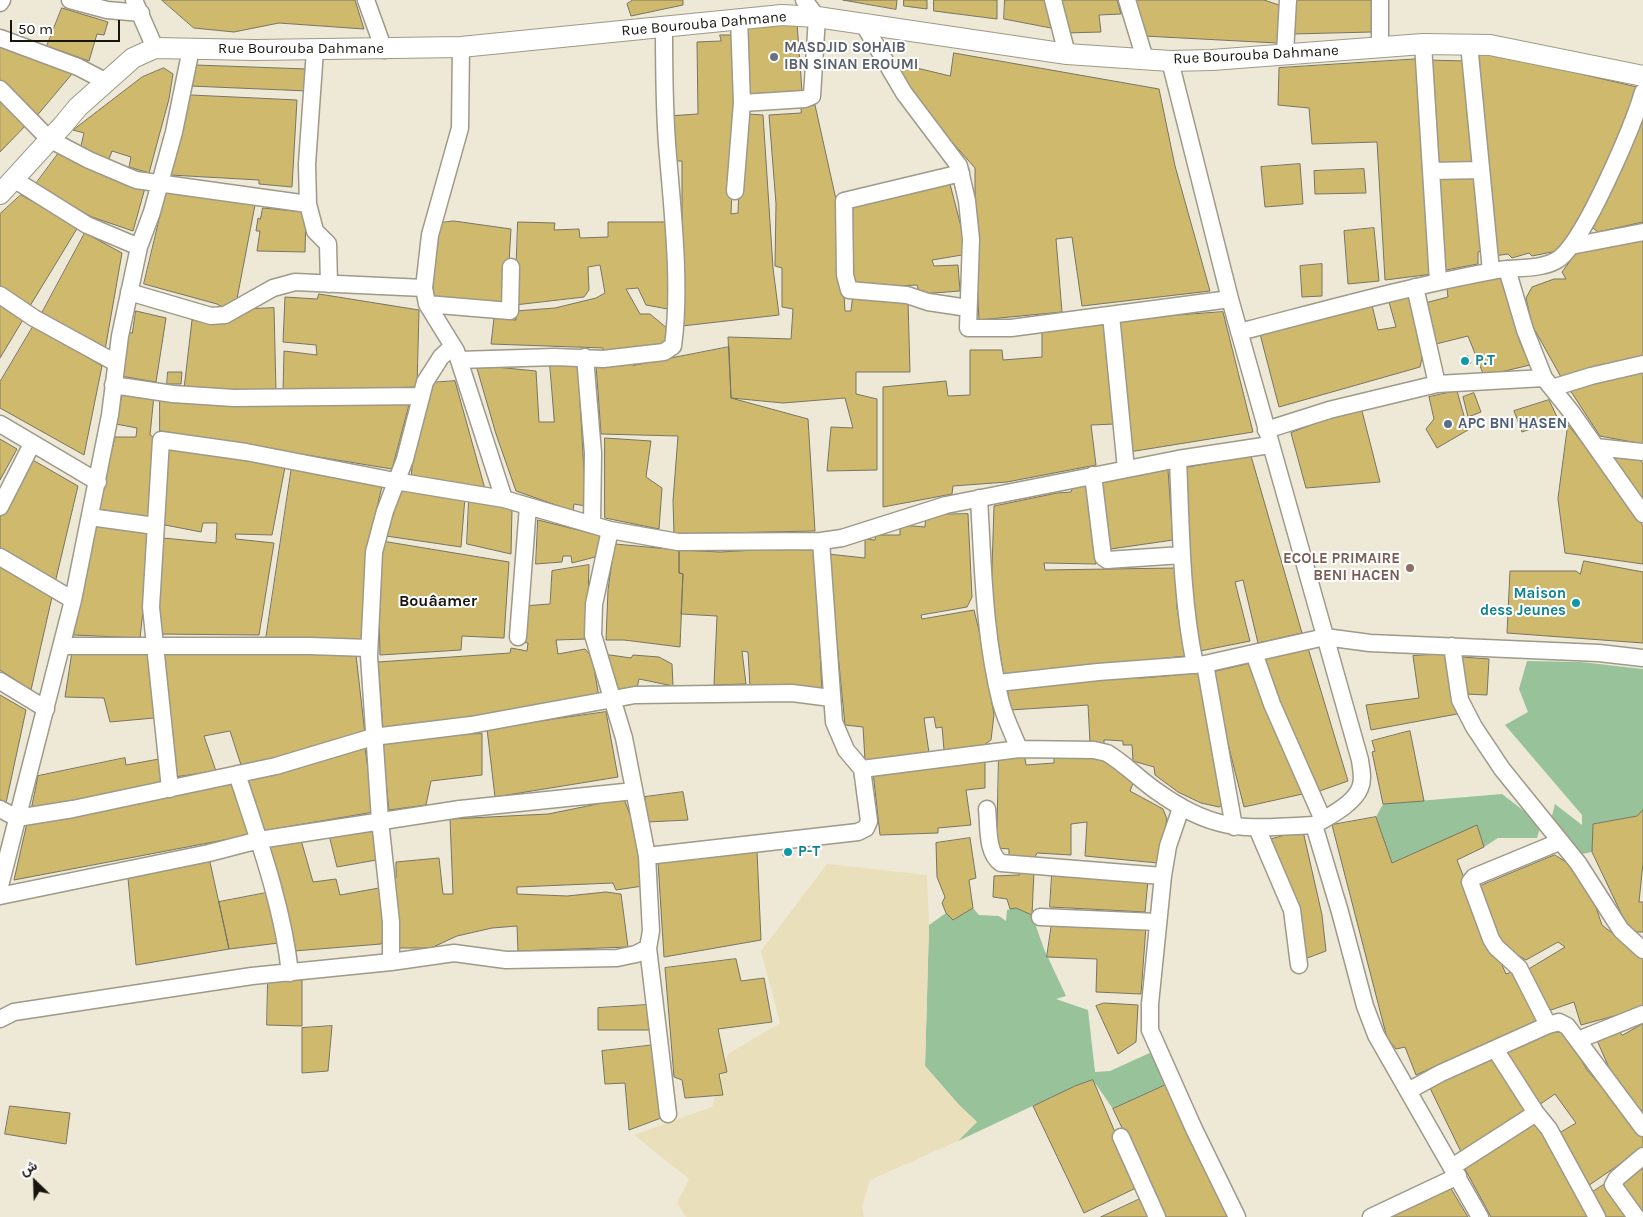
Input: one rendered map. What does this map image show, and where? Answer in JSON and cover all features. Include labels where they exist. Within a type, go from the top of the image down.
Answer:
[{"type":"street","points":[[70,0],[107,10],[137,7],[155,48]]},
{"type":"street","points":[[366,0],[384,50]]},
{"type":"street","points":[[742,103],[805,99],[812,96],[817,17],[804,0]]},
{"type":"street","points":[[1053,0],[1067,54]]},
{"type":"street","points":[[1285,53],[1286,0]]},
{"type":"street","points":[[1380,0],[1380,48]]},
{"type":"street","points":[[1128,1],[1145,59]]},
{"type":"street","name":"Rue Bourouba Dahmane","points":[[4,189],[63,126],[78,107],[105,81],[134,58],[155,48],[384,50],[460,47],[782,15],[817,17],[1067,54],[1170,61],[1212,60],[1424,44],[1490,45],[1643,76]]},
{"type":"street","points":[[735,191],[742,103],[740,18]]},
{"type":"street","points":[[864,25],[904,92],[954,156],[961,173],[971,240],[967,325],[973,330],[1011,328],[1230,298]]},
{"type":"street","points":[[391,962],[391,922],[373,736],[369,648],[374,552],[395,481],[405,459],[420,396],[432,369],[441,357],[456,353],[616,358],[664,352],[673,346],[675,298],[672,198],[665,108],[664,27]]},
{"type":"street","points":[[0,38],[78,67],[105,81]]},
{"type":"street","points":[[1424,44],[1438,281]]},
{"type":"street","points":[[1469,44],[1481,170],[1499,270],[1548,383],[1643,514]]},
{"type":"street","points":[[460,47],[460,128],[430,235],[426,296],[456,353],[504,499]]},
{"type":"street","points":[[0,886],[62,646],[98,482],[129,292],[140,247],[174,132],[191,49]]},
{"type":"street","points":[[315,50],[307,164],[308,204],[315,231],[328,244],[329,284]]},
{"type":"street","points":[[862,769],[1019,749],[1094,750],[1106,753],[1181,808],[1198,817],[1234,827],[1257,828],[1318,822],[1356,796],[1361,787],[1362,776],[1239,332],[1170,61]]},
{"type":"street","points":[[0,88],[49,139],[88,160],[136,180],[308,204]]},
{"type":"street","points":[[1239,332],[1438,281],[1550,263],[1560,258],[1571,246],[1609,173],[1636,114],[1643,92]]},
{"type":"street","points":[[1431,171],[1481,170]]},
{"type":"street","points":[[961,173],[844,201],[845,275],[849,290],[907,296],[928,302],[968,308]]},
{"type":"street","points":[[4,189],[140,247]]},
{"type":"street","points":[[1571,246],[1643,232]]},
{"type":"street","points":[[129,292],[211,316],[234,311],[273,288],[295,282],[329,284],[426,296],[510,310],[511,267]]},
{"type":"street","points":[[1415,287],[1437,384]]},
{"type":"street","points":[[0,295],[34,318],[116,363]]},
{"type":"street","points":[[1111,315],[1126,469]]},
{"type":"street","points":[[585,357],[593,453],[592,525]]},
{"type":"street","points":[[170,789],[151,607],[159,457],[163,439],[256,453],[395,481],[504,499],[610,530],[678,542],[821,541],[842,538],[946,505],[1178,459],[1268,438],[1329,410],[1437,384],[1468,381],[1548,383],[1591,376],[1643,364]]},
{"type":"street","points":[[113,385],[173,394],[234,398],[420,396]]},
{"type":"street","points":[[0,424],[98,482]]},
{"type":"street","points":[[0,507],[32,444]]},
{"type":"street","points":[[1596,447],[1643,452]]},
{"type":"street","points":[[1178,459],[1187,625],[1200,664],[1234,827]]},
{"type":"street","points":[[1093,476],[1103,557],[1107,560],[1182,555]]},
{"type":"street","points":[[979,498],[985,608],[1002,704],[1019,749]]},
{"type":"street","points":[[518,637],[528,506]]},
{"type":"street","points":[[90,517],[155,526]]},
{"type":"street","points":[[610,530],[594,604],[593,635],[624,738],[647,856],[651,931],[648,948],[668,1114]]},
{"type":"street","points":[[647,856],[858,832],[866,828],[869,821],[862,769],[840,739],[834,722],[821,541]]},
{"type":"street","points":[[0,557],[72,600]]},
{"type":"street","points":[[998,683],[1098,672],[1200,664],[1325,637],[1370,643],[1599,653],[1643,658]]},
{"type":"street","points":[[62,646],[154,645],[369,648]]},
{"type":"street","points":[[1452,646],[1456,686],[1463,710],[1502,769],[1587,876],[1621,930],[1643,950]]},
{"type":"street","points":[[1254,653],[1318,822],[1340,912],[1366,1006],[1376,1034],[1480,1217]]},
{"type":"street","points":[[0,681],[46,709]]},
{"type":"street","points":[[0,810],[17,818],[73,809],[276,766],[373,736],[472,725],[635,695],[792,693],[831,698]]},
{"type":"street","points":[[237,774],[258,840],[287,947],[290,973]]},
{"type":"street","points":[[0,896],[209,853],[258,840],[380,820],[634,791]]},
{"type":"street","points":[[1181,808],[1168,846],[1163,876],[1150,1004],[1150,1030],[1194,1129],[1237,1217]]},
{"type":"street","points":[[987,809],[992,850],[994,856],[1001,863],[1163,876]]},
{"type":"street","points":[[1257,828],[1292,910],[1299,965]]},
{"type":"street","points":[[1548,1025],[1519,968],[1491,939],[1470,882],[1474,877],[1559,842]]},
{"type":"street","points":[[1040,917],[1158,922]]},
{"type":"street","points":[[0,1019],[14,1012],[252,976],[391,962],[454,953],[506,960],[617,958],[636,954],[648,948]]},
{"type":"street","points":[[1578,1040],[1643,1014]]},
{"type":"street","points":[[1408,1091],[1495,1048],[1548,1025],[1563,1023],[1578,1040],[1643,1127]]},
{"type":"street","points":[[1495,1048],[1536,1113],[1545,1122],[1597,1217]]},
{"type":"street","points":[[1371,1217],[1455,1172],[1536,1113]]},
{"type":"street","points":[[1121,1137],[1157,1217]]},
{"type":"street","points":[[1636,1217],[1613,1185],[1617,1178],[1643,1156]]},
{"type":"green space","points":[[1527,661],[1581,662],[1643,669],[1643,810],[1637,816],[1593,824],[1592,852],[1577,855],[1551,820],[1555,804],[1582,825],[1582,815],[1505,725],[1528,712],[1519,689]]},
{"type":"green space","points":[[1502,794],[1541,824],[1537,838],[1498,838],[1484,847],[1477,826],[1392,863],[1376,817],[1383,804]]},
{"type":"green space","points":[[973,908],[979,915],[999,916],[1006,921],[1007,910],[1016,908],[1032,915],[1044,949],[1066,996],[1056,999],[1088,1010],[1095,1072],[1110,1071],[1154,1051],[1168,1084],[1113,1109],[1093,1080],[1075,1086],[958,1141],[976,1121],[959,1105],[925,1066],[929,925],[946,913],[953,920]]},
{"type":"sand","points":[[827,864],[927,875],[929,925],[925,1066],[959,1105],[977,1122],[958,1141],[870,1180],[862,1207],[864,1217],[686,1217],[677,1203],[689,1179],[634,1135],[712,1107],[728,1054],[780,1023],[761,951]]},
{"type":"building","points":[[162,0],[355,0],[364,29],[279,23],[234,32],[194,28]]},
{"type":"building","points":[[633,0],[683,0],[683,5],[631,16],[627,4]]},
{"type":"building","points":[[843,0],[897,0],[896,9]]},
{"type":"building","points":[[904,0],[927,0],[927,9],[904,6]]},
{"type":"building","points":[[934,0],[997,0],[997,19],[934,11]]},
{"type":"building","points":[[1005,0],[1050,0],[1056,29],[1004,19]]},
{"type":"building","points":[[1061,0],[1117,0],[1121,14],[1099,15],[1101,32],[1066,33]]},
{"type":"building","points":[[1137,0],[1264,0],[1282,6],[1277,43],[1144,36],[1132,4]]},
{"type":"building","points":[[1295,0],[1372,0],[1372,32],[1293,34]]},
{"type":"building","points":[[62,8],[108,22],[104,35],[97,34],[89,61],[47,46]]},
{"type":"building","name":"MASDJID SOHAIB IBN SINAN EROUMI","points":[[748,22],[797,23],[802,91],[748,94]]},
{"type":"building","points":[[720,35],[734,35],[736,96],[731,214],[738,213],[741,131],[748,114],[763,115],[773,268],[779,315],[682,326],[682,161],[672,161],[668,116],[698,114],[697,42],[721,41]]},
{"type":"building","points":[[0,41],[77,68],[35,118],[0,84]]},
{"type":"building","points":[[1478,50],[1637,87],[1626,127],[1562,250],[1532,256],[1529,253],[1512,258],[1508,254],[1494,256],[1480,125]]},
{"type":"building","points":[[954,53],[1159,89],[1175,166],[1210,291],[1082,306],[1072,237],[1056,239],[1062,312],[979,320],[975,248],[975,168],[915,100],[896,63],[950,76]]},
{"type":"building","points":[[1421,59],[1433,274],[1385,280],[1377,142],[1312,144],[1309,108],[1278,105],[1279,68]]},
{"type":"building","points":[[1426,60],[1465,61],[1477,167],[1435,167]]},
{"type":"building","points":[[196,65],[307,69],[308,91],[190,86]]},
{"type":"building","points":[[164,68],[173,74],[169,99],[149,173],[129,167],[131,157],[112,151],[109,159],[80,150],[84,133],[73,130],[142,77]]},
{"type":"building","points":[[0,93],[30,121],[0,152]]},
{"type":"building","points":[[191,95],[297,100],[292,187],[259,184],[259,180],[170,175]]},
{"type":"building","points":[[801,104],[815,105],[839,213],[845,311],[851,311],[853,294],[908,301],[910,372],[856,372],[856,394],[877,399],[877,470],[827,471],[831,427],[853,428],[845,398],[783,403],[731,398],[728,337],[791,339],[793,309],[782,307],[782,268],[775,266],[776,204],[769,115],[801,113]]},
{"type":"building","points":[[1643,107],[1643,222],[1598,232],[1593,228],[1619,171]]},
{"type":"building","points":[[58,154],[145,188],[133,231],[92,217],[35,185]]},
{"type":"building","points":[[1300,164],[1303,204],[1265,207],[1261,167]]},
{"type":"building","points":[[1364,169],[1366,193],[1315,194],[1314,171]]},
{"type":"building","points":[[1435,174],[1478,175],[1487,249],[1478,252],[1478,264],[1441,271]]},
{"type":"building","points":[[949,180],[968,254],[932,260],[934,266],[958,265],[960,291],[920,294],[917,285],[852,288],[846,202]]},
{"type":"building","points":[[167,188],[255,205],[236,304],[226,309],[217,304],[144,284]]},
{"type":"building","points":[[21,195],[78,227],[30,306],[0,287],[0,214]]},
{"type":"building","points":[[263,208],[306,212],[305,252],[257,251],[260,231],[256,231],[258,218],[260,219]]},
{"type":"building","points":[[454,221],[511,229],[509,262],[504,262],[504,303],[433,302],[433,263],[440,223]]},
{"type":"building","points":[[518,222],[555,223],[554,230],[579,229],[580,238],[608,237],[608,222],[670,222],[668,309],[646,305],[638,288],[626,289],[640,314],[650,314],[668,329],[669,344],[604,357],[603,348],[491,344],[494,318],[516,320],[516,311],[555,308],[596,298],[605,293],[600,265],[588,267],[589,290],[584,297],[515,305]]},
{"type":"building","points":[[1374,228],[1379,281],[1348,284],[1344,231]]},
{"type":"building","points":[[85,233],[122,253],[105,350],[42,313]]},
{"type":"building","points":[[1643,239],[1643,356],[1561,377],[1532,325],[1526,298],[1532,287],[1554,279],[1566,279],[1562,272],[1576,253]]},
{"type":"building","points":[[1322,264],[1322,296],[1302,297],[1300,266]]},
{"type":"building","points":[[1501,277],[1520,342],[1530,365],[1484,376],[1468,336],[1432,345],[1421,304],[1448,297],[1447,289]]},
{"type":"building","points":[[319,294],[419,310],[417,387],[388,388],[387,392],[283,393],[284,351],[317,355],[316,345],[283,342],[285,297],[317,299]]},
{"type":"building","points":[[1412,295],[1424,349],[1420,367],[1279,407],[1260,334],[1372,305],[1378,330],[1396,327],[1389,302]]},
{"type":"building","points":[[0,302],[24,318],[0,358]]},
{"type":"building","points":[[274,308],[276,392],[184,389],[192,320],[216,324],[246,309]]},
{"type":"building","points":[[136,311],[166,318],[156,382],[120,376],[126,332],[132,333]]},
{"type":"building","points":[[1223,312],[1253,432],[1129,452],[1117,320]]},
{"type":"building","points":[[1106,324],[1115,424],[1091,425],[1096,465],[1007,482],[953,486],[952,494],[883,507],[883,387],[946,381],[948,396],[970,395],[970,350],[1002,350],[1003,360],[1042,357],[1042,327]]},
{"type":"building","points":[[34,325],[102,366],[84,455],[0,408],[0,382]]},
{"type":"building","points":[[729,347],[731,398],[808,419],[815,531],[674,534],[673,501],[678,436],[601,434],[596,365],[631,359],[633,365]]},
{"type":"building","name":"P.T","points":[[1468,356],[1471,363],[1464,366],[1460,360]]},
{"type":"building","points":[[550,364],[578,366],[586,506],[574,504],[573,511],[516,491],[496,434],[476,365],[536,371],[539,422],[554,422]]},
{"type":"building","points":[[1643,368],[1643,444],[1600,436],[1568,387]]},
{"type":"building","points":[[168,372],[182,372],[181,384],[167,384]]},
{"type":"building","points":[[455,381],[485,489],[411,479],[414,444],[429,383]]},
{"type":"building","name":"APC BNI HASEN","points":[[1457,391],[1468,430],[1437,448],[1426,429],[1434,419],[1429,397]]},
{"type":"building","points":[[123,393],[154,395],[150,435],[157,439],[150,518],[98,509],[115,437],[136,437],[137,428],[116,424]]},
{"type":"building","points":[[1474,393],[1481,412],[1468,417],[1463,397]]},
{"type":"building","points":[[160,399],[410,401],[392,469],[160,431]]},
{"type":"building","points":[[1549,400],[1558,419],[1522,432],[1514,411]]},
{"type":"building","points":[[1361,407],[1380,482],[1306,488],[1291,433]]},
{"type":"building","points":[[1568,425],[1590,452],[1643,526],[1643,564],[1565,553],[1558,499]]},
{"type":"building","points":[[605,438],[651,441],[646,477],[662,488],[659,529],[605,518]]},
{"type":"building","points":[[0,439],[17,449],[0,480]]},
{"type":"building","points":[[168,442],[286,462],[272,535],[235,534],[236,539],[274,543],[259,635],[156,634],[163,538],[216,543],[217,523],[203,523],[201,532],[160,524]]},
{"type":"building","points":[[1610,452],[1638,456],[1643,464],[1643,500]]},
{"type":"building","points":[[1251,456],[1302,633],[1258,643],[1243,580],[1235,582],[1250,641],[1200,651],[1191,624],[1186,468]]},
{"type":"building","points":[[31,459],[78,486],[55,583],[0,549],[0,515]]},
{"type":"building","points":[[292,466],[383,482],[367,550],[361,642],[266,639]]},
{"type":"building","points":[[1168,470],[1173,540],[1104,550],[1098,484]]},
{"type":"building","points":[[1091,484],[1096,564],[1044,563],[1045,570],[1175,568],[1177,608],[1185,656],[1004,677],[991,599],[994,506],[1057,493],[1071,492],[1073,486]]},
{"type":"building","points":[[398,488],[465,497],[461,547],[386,536]]},
{"type":"building","points":[[469,500],[512,509],[511,554],[467,544]]},
{"type":"building","points":[[968,514],[972,597],[967,607],[921,615],[922,619],[974,610],[982,643],[994,715],[991,740],[984,745],[944,750],[942,727],[936,728],[934,717],[924,718],[929,753],[865,760],[863,727],[845,725],[828,554],[865,558],[865,539],[875,540],[876,535],[900,535],[900,525],[925,527],[926,515]]},
{"type":"building","points":[[538,520],[602,536],[599,556],[572,563],[571,556],[563,556],[562,562],[536,564]]},
{"type":"building","points":[[96,523],[152,530],[140,638],[74,635]]},
{"type":"building","points":[[382,541],[509,562],[504,638],[462,636],[461,650],[380,655],[378,577]]},
{"type":"building","points":[[615,544],[679,550],[679,573],[683,574],[680,647],[624,640],[606,640],[608,590]]},
{"type":"building","points":[[772,549],[815,550],[822,692],[750,687],[748,652],[742,651],[746,684],[714,685],[717,616],[681,614],[683,574],[679,573],[679,550],[720,552]]},
{"type":"building","name":"Maison dess Jeunes","points":[[1584,561],[1643,572],[1643,643],[1507,633],[1510,571],[1576,571],[1580,574]]},
{"type":"building","points":[[0,564],[52,597],[31,690],[0,670]]},
{"type":"building","points":[[589,565],[587,639],[556,640],[558,654],[585,649],[592,657],[599,697],[501,717],[383,729],[378,662],[510,653],[511,648],[527,651],[528,643],[521,642],[523,606],[550,604],[552,571]]},
{"type":"building","points":[[1308,648],[1348,781],[1314,793],[1263,659]]},
{"type":"building","points":[[149,651],[154,718],[110,722],[104,698],[65,697],[72,652]]},
{"type":"building","points":[[162,652],[356,655],[365,734],[242,768],[230,731],[204,736],[216,771],[175,777]]},
{"type":"building","points":[[603,654],[631,658],[633,655],[659,657],[672,664],[673,686],[639,679],[637,688],[615,692]]},
{"type":"building","points":[[1447,654],[1457,714],[1371,730],[1366,705],[1419,698],[1413,656]]},
{"type":"building","points":[[1462,657],[1489,659],[1487,695],[1464,694]]},
{"type":"building","points":[[1253,663],[1307,793],[1244,807],[1210,673]]},
{"type":"building","points":[[1200,669],[1226,804],[1219,807],[1201,803],[1178,792],[1155,775],[1154,767],[1133,761],[1132,745],[1123,745],[1123,741],[1108,740],[1104,740],[1104,745],[1090,743],[1088,705],[1010,710],[1007,687],[1106,676],[1142,678],[1176,675],[1175,672]]},
{"type":"building","points":[[0,695],[26,710],[6,803],[0,800]]},
{"type":"building","points":[[606,712],[618,777],[495,797],[487,729]]},
{"type":"building","points":[[1410,731],[1424,801],[1383,804],[1372,752],[1375,751],[1372,741]]},
{"type":"building","points":[[482,734],[482,775],[431,781],[426,805],[389,810],[381,738]]},
{"type":"building","points":[[365,748],[374,812],[262,831],[246,780]]},
{"type":"building","points":[[999,752],[1024,752],[1026,765],[1054,763],[1054,753],[1100,755],[1135,778],[1130,791],[1163,809],[1167,819],[1158,863],[1085,856],[1087,822],[1071,824],[1071,855],[1037,853],[1034,859],[1009,860],[1009,849],[997,848]]},
{"type":"building","points":[[985,756],[985,788],[966,790],[971,825],[938,828],[938,833],[880,835],[873,772]]},
{"type":"building","points":[[125,758],[126,765],[159,759],[162,786],[31,810],[38,776]]},
{"type":"building","points":[[233,782],[250,835],[14,880],[27,823]]},
{"type":"building","points":[[683,792],[688,820],[647,822],[645,797]]},
{"type":"building","points":[[624,799],[634,825],[643,886],[616,890],[613,883],[517,887],[517,894],[567,896],[606,892],[621,894],[628,947],[518,951],[517,926],[492,928],[457,936],[431,948],[397,948],[398,908],[392,881],[396,878],[396,862],[439,858],[443,894],[453,894],[450,819],[548,814]]},
{"type":"building","points":[[1643,810],[1643,863],[1639,902],[1643,902],[1643,932],[1630,932],[1592,852],[1593,824],[1637,816]]},
{"type":"building","points":[[1376,817],[1392,863],[1477,825],[1484,847],[1457,860],[1506,974],[1517,970],[1538,1020],[1416,1075],[1405,1047],[1396,1049],[1387,1038],[1332,825]]},
{"type":"building","points":[[379,828],[382,859],[337,867],[329,835]]},
{"type":"building","points":[[1303,831],[1322,915],[1326,951],[1302,960],[1268,840]]},
{"type":"building","points":[[970,838],[976,878],[969,880],[973,908],[953,920],[946,913],[942,903],[945,897],[937,877],[936,843]]},
{"type":"building","points":[[301,840],[313,882],[336,879],[340,895],[379,888],[386,934],[381,944],[294,951],[267,848]]},
{"type":"building","name":"P-T","points":[[792,849],[793,855],[783,856],[783,850]]},
{"type":"building","points":[[757,851],[761,940],[664,957],[658,862]]},
{"type":"building","points":[[1555,855],[1577,869],[1589,887],[1602,925],[1643,958],[1643,1008],[1581,1025],[1574,1002],[1548,1011],[1527,970],[1565,947],[1558,942],[1526,960],[1496,942],[1478,887]]},
{"type":"building","points":[[210,862],[229,949],[136,965],[128,878]]},
{"type":"building","points":[[1019,871],[1034,871],[1032,915],[1016,908],[1010,909],[1007,899],[993,897],[994,876],[1019,875]]},
{"type":"building","points":[[1052,874],[1148,880],[1145,912],[1050,907]]},
{"type":"building","points":[[266,893],[279,943],[229,949],[219,902]]},
{"type":"building","points":[[1052,923],[1146,926],[1141,994],[1096,992],[1097,959],[1047,957]]},
{"type":"building","points":[[736,959],[741,981],[764,978],[772,1022],[718,1029],[727,1072],[719,1074],[723,1095],[685,1098],[682,1080],[674,1077],[665,968]]},
{"type":"building","points":[[268,980],[302,980],[302,1026],[267,1025]]},
{"type":"building","points":[[1104,1003],[1138,1005],[1136,1042],[1118,1054],[1096,1006]]},
{"type":"building","points":[[647,1005],[649,1030],[598,1030],[598,1008]]},
{"type":"building","points":[[1643,1024],[1643,1119],[1613,1077],[1596,1038],[1617,1028],[1622,1035]]},
{"type":"building","points":[[332,1026],[328,1071],[302,1073],[302,1028]]},
{"type":"building","points":[[1547,1031],[1566,1033],[1587,1070],[1643,1134],[1643,1148],[1588,1186],[1556,1135],[1576,1123],[1555,1094],[1536,1107],[1503,1054]]},
{"type":"building","points":[[655,1045],[661,1118],[629,1130],[625,1083],[605,1084],[602,1051]]},
{"type":"building","points":[[1492,1054],[1527,1115],[1461,1152],[1429,1086]]},
{"type":"building","points":[[1093,1080],[1138,1187],[1084,1213],[1033,1106],[1075,1086]]},
{"type":"building","points":[[1168,1084],[1233,1217],[1165,1217],[1113,1109]]},
{"type":"building","points":[[10,1106],[70,1113],[66,1144],[5,1134]]},
{"type":"building","points":[[1540,1120],[1591,1217],[1491,1217],[1465,1169]]},
{"type":"building","points":[[1643,1161],[1643,1217],[1623,1189],[1624,1178]]},
{"type":"building","points":[[1605,1184],[1631,1217],[1601,1217],[1588,1195]]},
{"type":"building","points":[[1450,1187],[1468,1217],[1383,1217]]},
{"type":"building","points":[[1140,1199],[1149,1217],[1101,1217]]},
{"type":"place","name":"MASDJID SOHAIB IBN SINAN EROUMI","points":[[774,57]]},
{"type":"place","name":"P.T","points":[[1465,361]]},
{"type":"place","name":"APC BNI HASEN","points":[[1448,424]]},
{"type":"place","name":"ECOLE PRIMAIRE BENI HACEN","points":[[1410,568]]},
{"type":"place","name":"Maison dess Jeunes","points":[[1576,603]]},
{"type":"place","name":"P-T","points":[[788,852]]},
{"type":"district","name":"Bouâamer","points":[[438,601]]}]
